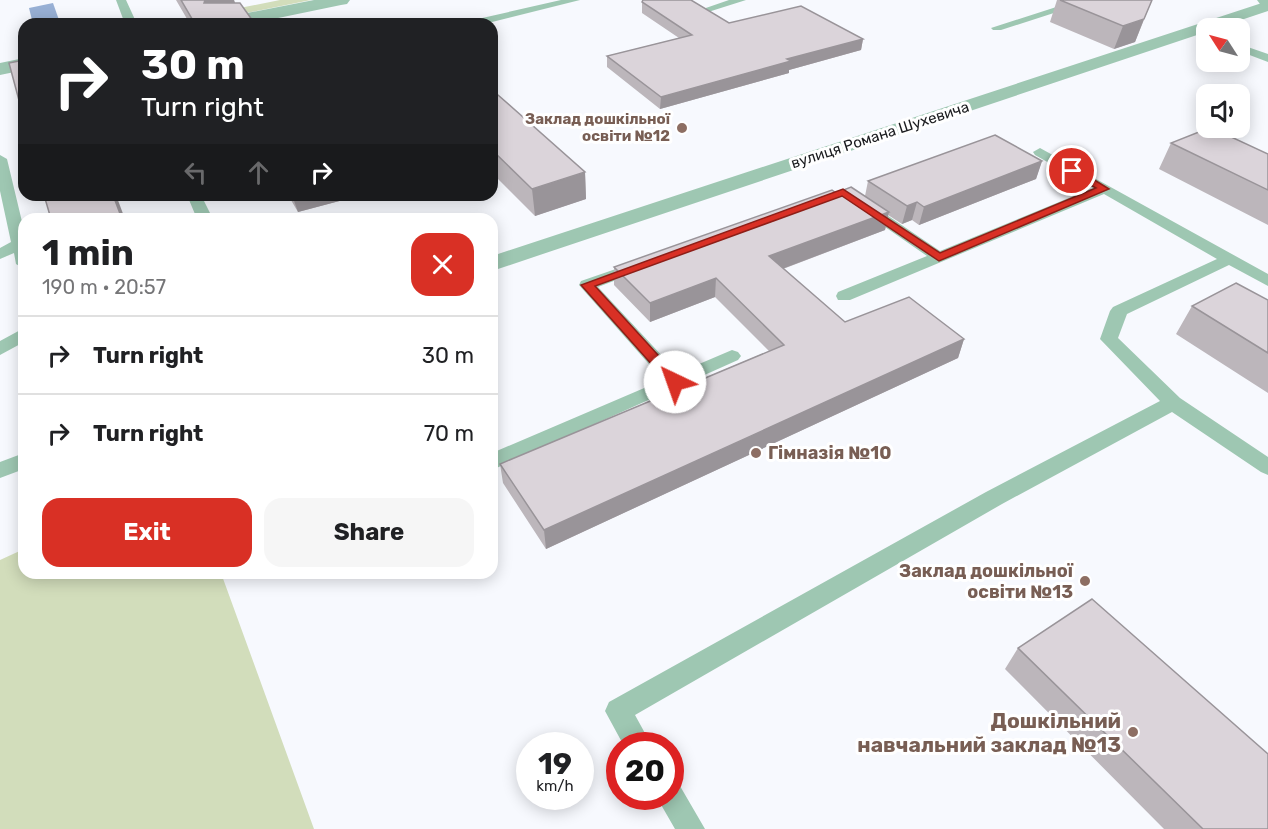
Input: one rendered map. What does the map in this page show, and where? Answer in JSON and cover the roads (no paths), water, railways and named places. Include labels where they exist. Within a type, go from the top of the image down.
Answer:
[{"type":"street","points":[[272,18],[341,0]]},
{"type":"street","name":"вулиця Романа Шухевича","points":[[498,262],[1268,6]]},
{"type":"street","points":[[0,69],[18,65]]},
{"type":"lane","points":[[121,0],[128,18]]},
{"type":"lane","points":[[496,18],[575,0]]},
{"type":"lane","points":[[705,10],[741,0]]},
{"type":"lane","points":[[997,28],[1089,0]]},
{"type":"lane","points":[[1250,51],[1268,58]]},
{"type":"lane","points":[[1040,152],[1268,281]]},
{"type":"lane","points":[[0,159],[18,240]]},
{"type":"lane","points":[[844,297],[1104,189]]},
{"type":"lane","points":[[852,199],[939,257]]},
{"type":"lane","points":[[0,254],[18,245]]},
{"type":"lane","points":[[1229,259],[1119,311],[1109,339],[1173,403],[1268,467]]},
{"type":"lane","points":[[654,261],[587,285],[675,382]]},
{"type":"lane","points":[[0,350],[18,338]]},
{"type":"lane","points":[[498,459],[732,356]]},
{"type":"lane","points":[[631,732],[618,711],[994,498],[1173,403]]},
{"type":"lane","points":[[0,470],[18,463]]},
{"type":"lane","points":[[679,810],[691,829]]},
{"type":"water","points":[[53,3],[58,18],[32,18],[29,8]]},
{"type":"place","name":"Заклад дошкільної освіти №12","points":[[682,128]]},
{"type":"place","name":"Гімназія №10","points":[[756,453]]},
{"type":"place","name":"Заклад дошкільної освіти №13","points":[[1085,581]]},
{"type":"place","name":"Дошкільний навчальний заклад №13","points":[[1133,732]]}]
